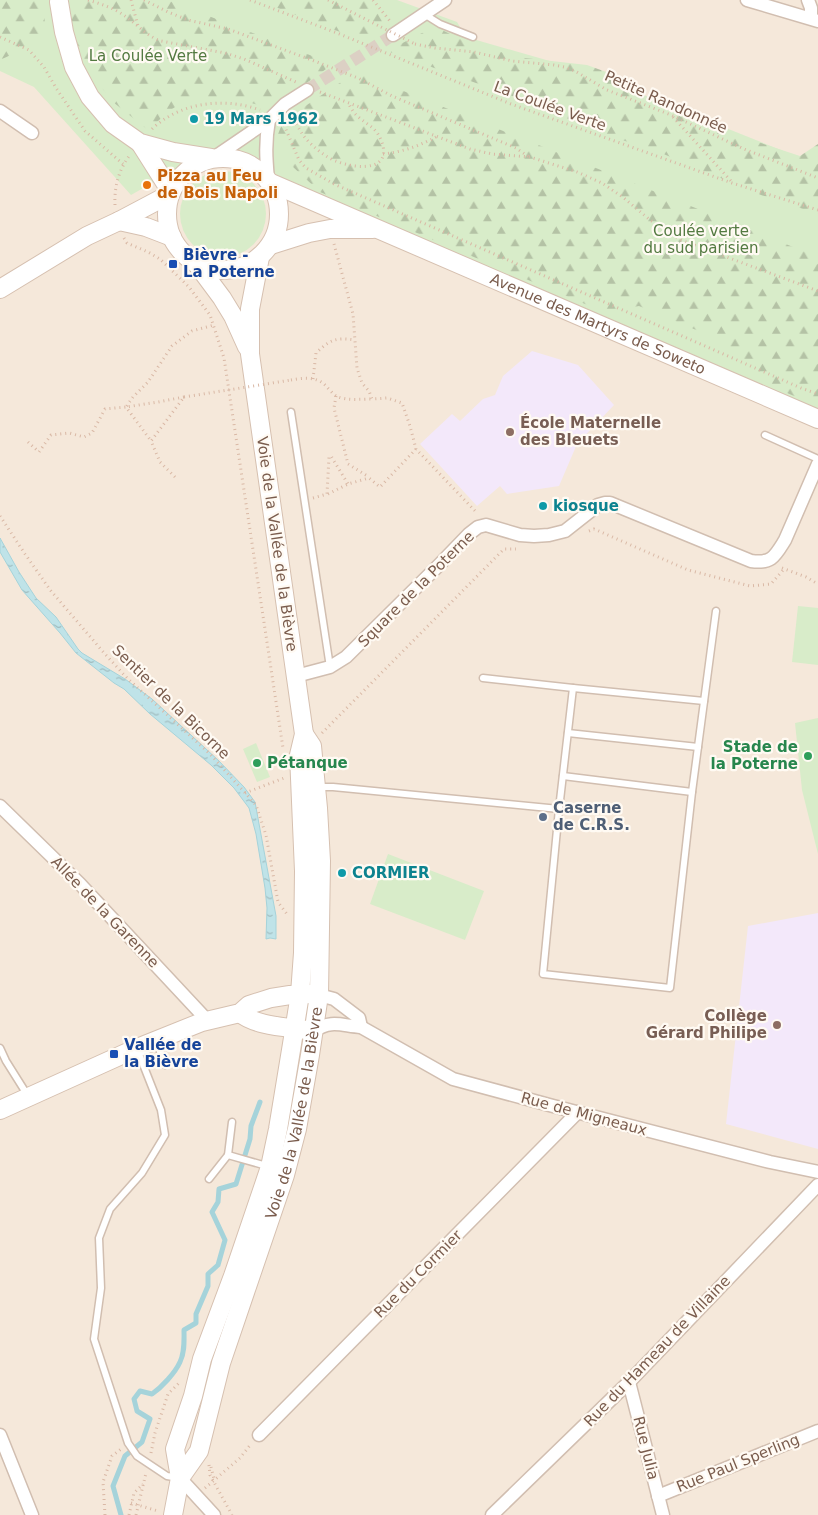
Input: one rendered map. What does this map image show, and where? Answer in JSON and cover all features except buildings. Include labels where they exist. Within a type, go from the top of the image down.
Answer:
[{"type":"main road","points":[[60,2],[64,32],[74,67],[90,97],[113,124],[141,142],[172,152],[214,158],[235,158],[254,166],[270,181],[279,203],[279,224],[266,251],[245,266],[229,270],[212,269],[196,263],[182,253],[172,237],[167,217],[170,193],[178,180],[187,170],[199,162],[214,158]]},
{"type":"main road","points":[[141,142],[170,193]]},
{"type":"main road","name":"Avenue des Martyrs de Soweto","points":[[270,181],[818,419]]},
{"type":"main road","points":[[0,289],[87,236],[170,193]]},
{"type":"main road","points":[[119,221],[146,227],[172,237]]},
{"type":"main road","name":"Avenue des Martyrs de Soweto","points":[[266,251],[310,233],[330,229],[379,229]]},
{"type":"main road","name":"Voie de la Vallée de la Bièvre","points":[[168,1514],[180,1478],[199,1451],[221,1363],[285,1175],[297,1129],[311,1025],[305,994],[303,953],[304,871],[292,776],[304,734],[250,354],[250,310],[266,251]]},
{"type":"main road","name":"Voie de la Vallée de la Bièvre","points":[[196,263],[233,316],[250,354]]},
{"type":"main road","name":"Voie de la Vallée de la Bièvre","points":[[180,1478],[175,1449],[193,1396],[202,1359],[233,1276],[270,1167],[278,1129],[311,1025],[305,994],[321,861],[312,746],[304,734]]},
{"type":"main road","points":[[4,1108],[137,1048],[208,1020],[240,1013],[249,1005],[270,998],[305,994]]},
{"type":"main road","points":[[240,1013],[246,1018],[268,1024],[311,1025]]},
{"type":"street","points":[[396,33],[445,0]]},
{"type":"street","points":[[747,0],[814,20]]},
{"type":"street","points":[[808,0],[814,20]]},
{"type":"street","points":[[214,158],[271,118],[285,104],[308,90]]},
{"type":"street","points":[[0,111],[32,133]]},
{"type":"street","points":[[270,181],[265,154],[265,138],[271,118]]},
{"type":"street","points":[[769,561],[778,552],[785,540],[818,464]]},
{"type":"street","name":"Square de la Poterne","points":[[296,676],[330,667],[346,657],[469,534],[478,527],[486,525],[520,535],[549,534],[565,531],[598,505],[610,503],[751,561],[769,561]]},
{"type":"street","name":"Allée de la Garenne","points":[[0,806],[80,884],[208,1020]]},
{"type":"street","name":"Rue de Migneaux","points":[[305,994],[334,999],[358,1018],[361,1027]]},
{"type":"street","name":"Rue de Migneaux","points":[[311,1025],[339,1023],[361,1027],[453,1079],[770,1162],[818,1172]]},
{"type":"street","name":"Rue du Cormier","points":[[259,1435],[578,1112]]},
{"type":"street","name":"Rue du Hameau de Villaine","points":[[492,1515],[629,1382],[818,1185]]},
{"type":"street","name":"Rue Julia","points":[[629,1382],[663,1515]]},
{"type":"street","name":"Rue Paul Sperling","points":[[658,1496],[818,1431]]},
{"type":"street","points":[[0,1434],[32,1515]]},
{"type":"street","points":[[180,1478],[214,1515]]},
{"type":"lane","points":[[424,14],[440,24],[473,37]]},
{"type":"lane","points":[[291,412],[330,667]]},
{"type":"lane","points":[[765,435],[818,459]]},
{"type":"lane","points":[[573,688],[562,776],[543,974],[670,988],[692,792],[716,611]]},
{"type":"lane","points":[[483,678],[704,701]]},
{"type":"lane","points":[[568,733],[698,747]]},
{"type":"lane","points":[[562,776],[692,792]]},
{"type":"lane","points":[[316,787],[333,787],[559,809]]},
{"type":"lane","points":[[156,1040],[165,1066]]},
{"type":"lane","points":[[0,1048],[29,1097]]},
{"type":"lane","points":[[137,1048],[161,1110],[165,1135],[142,1173],[110,1209],[99,1238],[101,1288],[94,1339],[128,1443],[137,1456],[167,1476],[180,1478]]},
{"type":"lane","points":[[209,1179],[228,1155],[232,1122]]},
{"type":"lane","points":[[228,1155],[270,1167]]},
{"type":"path","points":[[88,0],[118,11],[152,38],[225,53],[285,78]]},
{"type":"path","points":[[131,0],[139,26]]},
{"type":"path","points":[[144,0],[188,20],[228,29],[358,78],[392,96],[516,148],[530,157]]},
{"type":"path","name":"La Coulée Verte","points":[[250,0],[337,33],[511,104],[732,183],[818,210]]},
{"type":"path","name":"Petite Randonnée","points":[[328,0],[415,44],[474,52],[512,61],[564,67],[607,90],[671,115],[744,149],[818,178]]},
{"type":"path","points":[[373,0],[396,33]]},
{"type":"path","points":[[0,37],[29,50],[44,67],[68,107],[86,131],[123,164]]},
{"type":"path","points":[[332,96],[470,149],[492,154],[530,157],[577,172],[602,183],[624,198],[650,220],[681,240],[818,291]]},
{"type":"path","points":[[284,757],[224,358],[214,325],[210,315],[189,287],[160,259],[126,243],[115,208],[119,176],[123,164],[158,123],[180,111],[199,106],[219,103],[246,105],[283,123],[299,160],[306,168],[334,184],[818,394]]},
{"type":"path","points":[[294,120],[304,136],[326,156],[342,164],[362,167],[371,166],[381,160],[383,147],[378,134],[369,124],[358,118],[349,103]]},
{"type":"path","points":[[671,115],[732,183]]},
{"type":"path","points":[[383,154],[418,146],[436,137]]},
{"type":"path","points":[[330,229],[353,314],[357,368],[362,383],[369,391],[372,399]]},
{"type":"path","points":[[126,407],[148,382],[172,346],[192,331],[214,325]]},
{"type":"path","points":[[312,379],[316,352],[328,342],[340,339],[355,340]]},
{"type":"path","points":[[28,442],[38,452],[51,435],[69,433],[84,437],[92,433],[105,409],[291,380],[312,379],[323,383],[336,396],[345,398],[387,398],[402,403],[416,449],[486,525]]},
{"type":"path","points":[[151,441],[184,396]]},
{"type":"path","points":[[336,396],[334,408],[348,464],[380,487],[416,449]]},
{"type":"path","points":[[126,407],[151,441],[160,462],[175,477]]},
{"type":"path","points":[[327,494],[348,484],[369,478]]},
{"type":"path","name":"Sentier de la Bicorne","points":[[0,516],[51,591],[105,654],[127,678],[210,754],[256,805],[266,835],[278,902],[285,913],[293,918]]},
{"type":"path","points":[[586,533],[594,529],[688,570],[750,586],[770,584],[784,569]]},
{"type":"path","points":[[304,734],[320,734],[504,549],[520,549]]},
{"type":"path","points":[[769,561],[818,584]]},
{"type":"path","points":[[245,792],[292,776]]},
{"type":"path","points":[[202,1497],[205,1488],[240,1458],[259,1435]]},
{"type":"path","points":[[105,1515],[103,1482],[112,1456],[128,1443]]},
{"type":"path","points":[[210,1462],[214,1479]]},
{"type":"path","points":[[129,1515],[134,1493],[143,1484],[136,1515]]},
{"type":"path","points":[[131,1504],[168,1514]]},
{"type":"shaded area","points":[[0,0],[818,0],[818,1515],[0,1515]]},
{"type":"shaded area","name":"École Maternelle des Bleuets","points":[[532,351],[578,365],[614,405],[577,444],[559,486],[507,494],[500,486],[477,506],[420,444],[452,414],[460,421],[483,399],[495,395],[503,376]]},
{"type":"shaded area","name":"Collège Gérard Philipe","points":[[818,913],[818,1149],[726,1124],[748,926]]},
{"type":"green space","name":"Coulée verte du sud parisien","points":[[0,0],[397,0],[457,22],[466,37],[581,70],[818,165],[818,412],[391,229],[212,149],[131,195],[34,87],[0,71]]},
{"type":"green space","name":"La Coulée Verte","points":[[0,0],[42,0],[47,38],[0,60]]},
{"type":"green space","name":"La Coulée Verte","points":[[69,0],[167,0],[333,64],[270,109],[237,100],[201,99],[175,107],[148,130],[113,102],[84,65],[73,29]]},
{"type":"green space","points":[[257,0],[375,0],[383,13],[384,23],[366,42]]},
{"type":"green space","points":[[440,29],[472,45],[525,58],[587,65],[620,77],[634,101],[800,156],[818,144],[818,214],[761,195],[654,150],[609,136],[523,100],[387,51],[422,33]]},
{"type":"green space","points":[[356,72],[818,257],[818,406],[761,382],[701,332],[639,306],[604,312],[320,192],[292,166],[277,137],[283,121]]},
{"type":"green space","points":[[223,171],[239,174],[247,178],[259,190],[263,198],[266,214],[263,230],[259,238],[247,250],[239,254],[223,257],[207,254],[199,250],[187,238],[183,230],[180,214],[183,198],[187,190],[199,178],[207,174]]},
{"type":"green space","points":[[798,606],[818,608],[818,665],[792,662]]},
{"type":"green space","name":"Stade de la Poterne","points":[[818,718],[818,854],[802,790],[795,723]]},
{"type":"green space","name":"Pétanque","points":[[256,743],[270,777],[257,782],[243,749]]},
{"type":"green space","points":[[388,854],[484,891],[465,940],[370,904]]},
{"type":"water","points":[[0,538],[36,598],[56,617],[78,649],[152,699],[219,761],[244,787],[255,802],[276,916],[276,939],[266,939],[267,908],[265,888],[256,834],[249,808],[234,788],[211,765],[150,714],[124,689],[76,653],[22,590],[0,552]]},
{"type":"waterway","points":[[121,1515],[113,1486],[125,1456],[142,1442],[150,1419],[137,1411],[134,1399],[140,1391],[152,1394],[156,1391],[172,1375],[182,1358],[184,1330],[196,1323],[196,1314],[208,1286],[208,1274],[218,1265],[225,1240],[212,1212],[218,1202],[219,1189],[236,1184],[250,1139],[251,1126],[260,1102]]},
{"type":"tunnel","points":[[307,90],[393,35]]},
{"type":"place","name":"19 Mars 1962","points":[[194,119]]},
{"type":"place","name":"Pizza au Feu de Bois Napoli","points":[[147,185]]},
{"type":"place","name":"Bièvre - La Poterne","points":[[173,264]]},
{"type":"place","name":"École Maternelle des Bleuets","points":[[510,432]]},
{"type":"place","name":"kiosque","points":[[543,506]]},
{"type":"place","name":"Stade de la Poterne","points":[[808,756]]},
{"type":"place","name":"Pétanque","points":[[257,763]]},
{"type":"place","name":"Caserne de C.R.S.","points":[[543,817]]},
{"type":"place","name":"CORMIER","points":[[342,873]]},
{"type":"place","name":"Collège Gérard Philipe","points":[[777,1025]]},
{"type":"place","name":"Vallée de la Bièvre","points":[[114,1054]]}]
